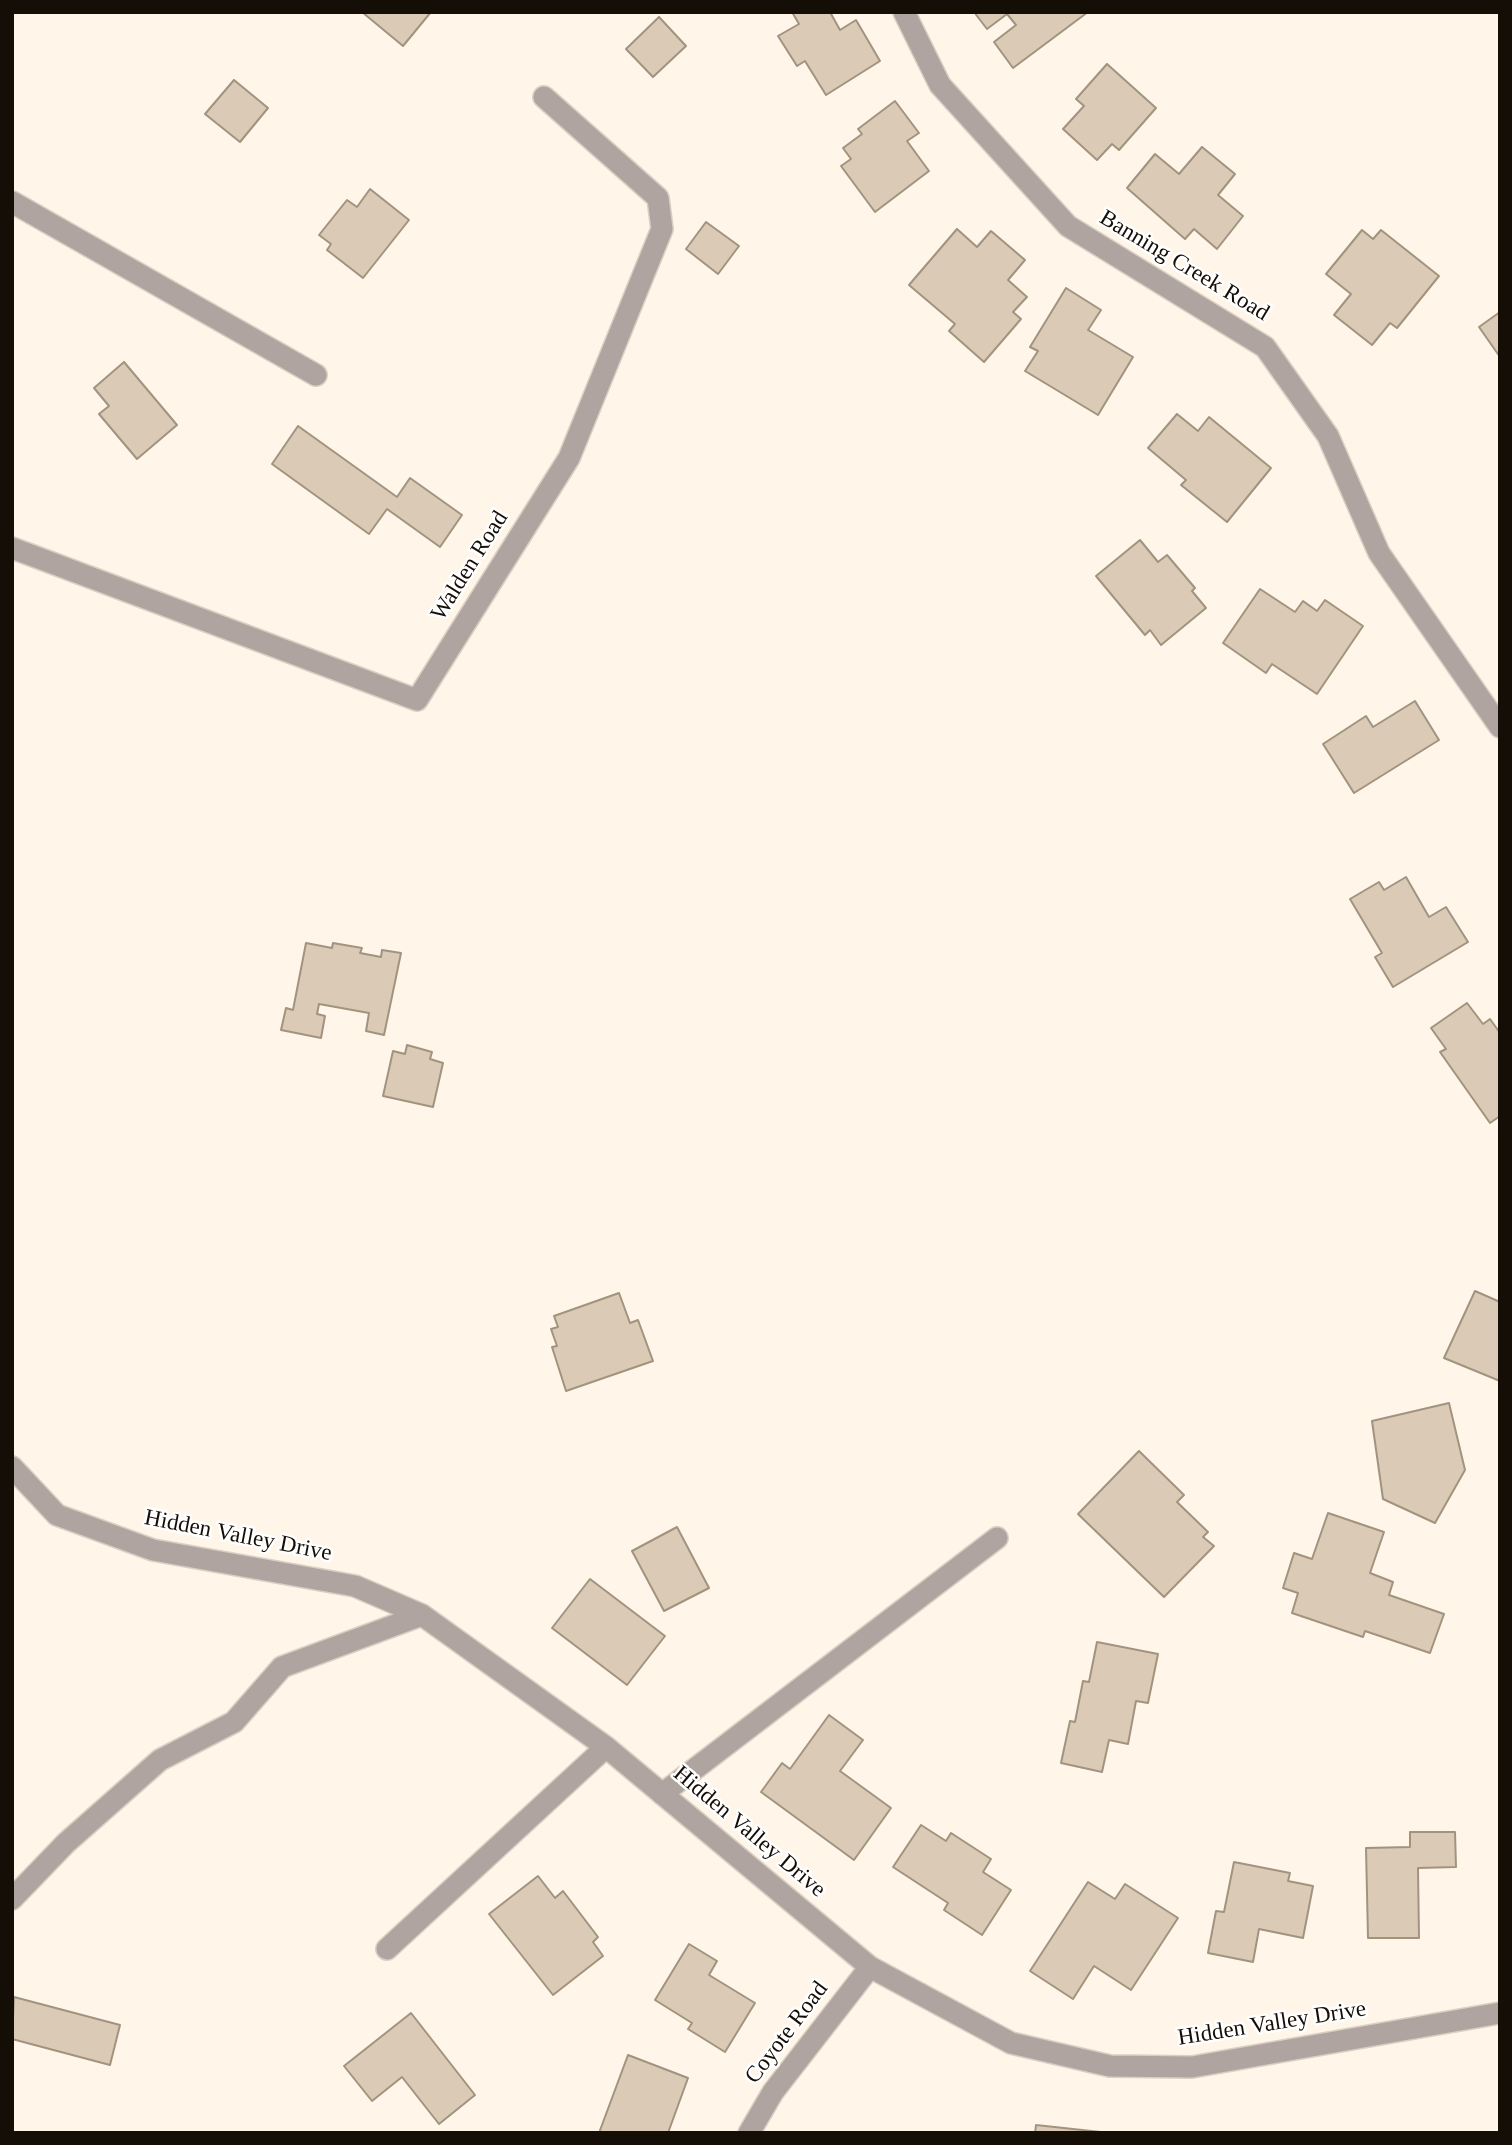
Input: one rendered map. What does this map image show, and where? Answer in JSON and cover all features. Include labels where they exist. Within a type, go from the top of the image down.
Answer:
[{"type":"street","name":"Banning Creek Road","points":[[904,12],[940,85],[1068,226],[1265,347],[1328,436],[1379,553],[1500,727]]},
{"type":"street","name":"Walden Road","points":[[12,548],[417,700],[569,458],[662,229],[658,198],[544,97]]},
{"type":"street","points":[[12,202],[316,375]]},
{"type":"street","name":"Hidden Valley Drive","points":[[12,1467],[57,1515],[153,1550],[355,1586],[422,1615],[606,1747],[870,1967],[1011,2043],[1110,2066],[1192,2067],[1500,2013]]},
{"type":"street","points":[[662,1794],[998,1538]]},
{"type":"street","points":[[12,1899],[66,1843],[160,1760],[234,1723],[282,1667],[422,1615]]},
{"type":"street","points":[[387,1949],[606,1747]]},
{"type":"street","name":"Coyote Road","points":[[749,2133],[773,2092],[870,1967]]},
{"type":"building","points":[[362,12],[431,12],[403,46]]},
{"type":"building","points":[[792,12],[830,12],[840,30],[856,20],[880,61],[826,95],[805,61],[797,66],[778,36],[799,24]]},
{"type":"building","points":[[974,12],[1088,12],[1013,68],[994,42],[1016,25],[1007,14],[987,29]]},
{"type":"building","points":[[659,17],[686,46],[653,77],[626,49]]},
{"type":"building","points":[[1107,64],[1156,108],[1119,150],[1112,144],[1097,160],[1063,129],[1084,106],[1076,99]]},
{"type":"building","points":[[234,80],[268,108],[240,142],[205,114]]},
{"type":"building","points":[[895,101],[919,133],[907,141],[929,171],[875,212],[841,166],[851,159],[843,148],[862,134],[858,129]]},
{"type":"building","points":[[1202,147],[1235,174],[1218,195],[1243,216],[1217,249],[1194,229],[1185,239],[1127,188],[1155,154],[1179,174]]},
{"type":"building","points":[[370,189],[409,220],[363,278],[327,250],[331,244],[319,235],[347,200],[357,207]]},
{"type":"building","points":[[706,222],[739,246],[718,274],[686,249]]},
{"type":"building","points":[[957,229],[977,247],[991,231],[1025,260],[1008,280],[1027,297],[1013,312],[1021,319],[984,362],[949,331],[955,324],[909,285]]},
{"type":"building","points":[[1362,230],[1373,239],[1381,230],[1439,276],[1397,328],[1390,323],[1372,345],[1334,315],[1351,294],[1326,274]]},
{"type":"building","points":[[1066,288],[1101,310],[1088,330],[1133,357],[1098,415],[1025,371],[1038,351],[1030,347]]},
{"type":"building","points":[[1500,312],[1500,357],[1479,327]]},
{"type":"building","points":[[124,362],[177,425],[137,459],[99,414],[109,406],[94,388]]},
{"type":"building","points":[[1177,414],[1198,431],[1209,417],[1271,468],[1227,522],[1181,485],[1186,480],[1148,448]]},
{"type":"building","points":[[298,426],[397,497],[410,478],[462,515],[440,547],[387,509],[369,534],[272,464]]},
{"type":"building","points":[[1140,540],[1158,562],[1167,555],[1195,588],[1192,591],[1206,608],[1161,645],[1150,630],[1145,635],[1096,576]]},
{"type":"building","points":[[1260,589],[1295,612],[1303,601],[1317,611],[1325,600],[1363,626],[1317,694],[1272,664],[1266,673],[1223,643]]},
{"type":"building","points":[[1415,701],[1439,740],[1354,793],[1323,744],[1366,716],[1373,727]]},
{"type":"building","points":[[1406,877],[1429,917],[1446,907],[1468,942],[1393,987],[1375,957],[1382,953],[1350,899],[1379,882],[1384,890]]},
{"type":"building","points":[[306,943],[332,948],[333,943],[362,948],[360,953],[381,957],[382,950],[401,953],[384,1035],[366,1031],[369,1013],[319,1004],[317,1014],[325,1016],[321,1038],[281,1030],[286,1008],[293,1010]]},
{"type":"building","points":[[1467,1003],[1483,1024],[1490,1019],[1500,1033],[1500,1116],[1490,1123],[1440,1052],[1446,1049],[1431,1028]]},
{"type":"building","points":[[407,1045],[432,1052],[430,1059],[443,1063],[433,1107],[383,1096],[393,1051],[405,1054]]},
{"type":"building","points":[[1475,1291],[1500,1302],[1500,1381],[1444,1358]]},
{"type":"building","points":[[619,1293],[630,1323],[638,1320],[653,1361],[566,1391],[552,1347],[557,1346],[551,1329],[558,1327],[554,1316]]},
{"type":"building","points":[[1449,1403],[1465,1470],[1435,1523],[1383,1499],[1372,1421]]},
{"type":"building","points":[[1139,1451],[1184,1495],[1177,1502],[1208,1532],[1203,1537],[1214,1546],[1164,1597],[1078,1514]]},
{"type":"building","points":[[1328,1513],[1384,1532],[1370,1573],[1393,1582],[1389,1595],[1444,1614],[1430,1653],[1365,1631],[1363,1637],[1292,1613],[1298,1593],[1283,1588],[1294,1553],[1312,1559]]},
{"type":"building","points":[[677,1527],[709,1588],[664,1611],[632,1551]]},
{"type":"building","points":[[590,1579],[665,1636],[627,1685],[552,1628]]},
{"type":"building","points":[[1097,1642],[1158,1654],[1148,1703],[1136,1701],[1128,1744],[1109,1740],[1102,1772],[1061,1763],[1070,1721],[1075,1722],[1083,1681],[1089,1682]]},
{"type":"building","points":[[829,1715],[863,1740],[840,1771],[891,1808],[854,1860],[761,1792],[782,1763],[790,1769]]},
{"type":"building","points":[[921,1825],[946,1841],[951,1833],[991,1859],[983,1872],[1011,1890],[982,1935],[944,1910],[948,1903],[893,1867]]},
{"type":"building","points":[[1410,1832],[1455,1832],[1456,1867],[1418,1868],[1419,1938],[1368,1938],[1366,1848],[1410,1847]]},
{"type":"building","points":[[1234,1862],[1290,1873],[1288,1881],[1313,1886],[1303,1938],[1259,1929],[1253,1962],[1208,1953],[1216,1911],[1224,1912]]},
{"type":"building","points":[[538,1876],[555,1898],[563,1891],[598,1937],[593,1942],[603,1956],[553,1995],[489,1914]]},
{"type":"building","points":[[1088,1882],[1115,1899],[1125,1884],[1178,1918],[1131,1990],[1094,1966],[1073,1999],[1030,1971]]},
{"type":"building","points":[[689,1944],[717,1961],[709,1975],[755,2003],[725,2052],[688,2029],[692,2023],[655,2000]]},
{"type":"building","points":[[14,1997],[120,2025],[110,2065],[12,2039]]},
{"type":"building","points":[[411,2013],[475,2095],[439,2124],[402,2077],[372,2101],[344,2066]]},
{"type":"building","points":[[628,2055],[688,2078],[668,2133],[599,2133]]},
{"type":"building","points":[[1036,2125],[1110,2133],[1035,2133]]}]
